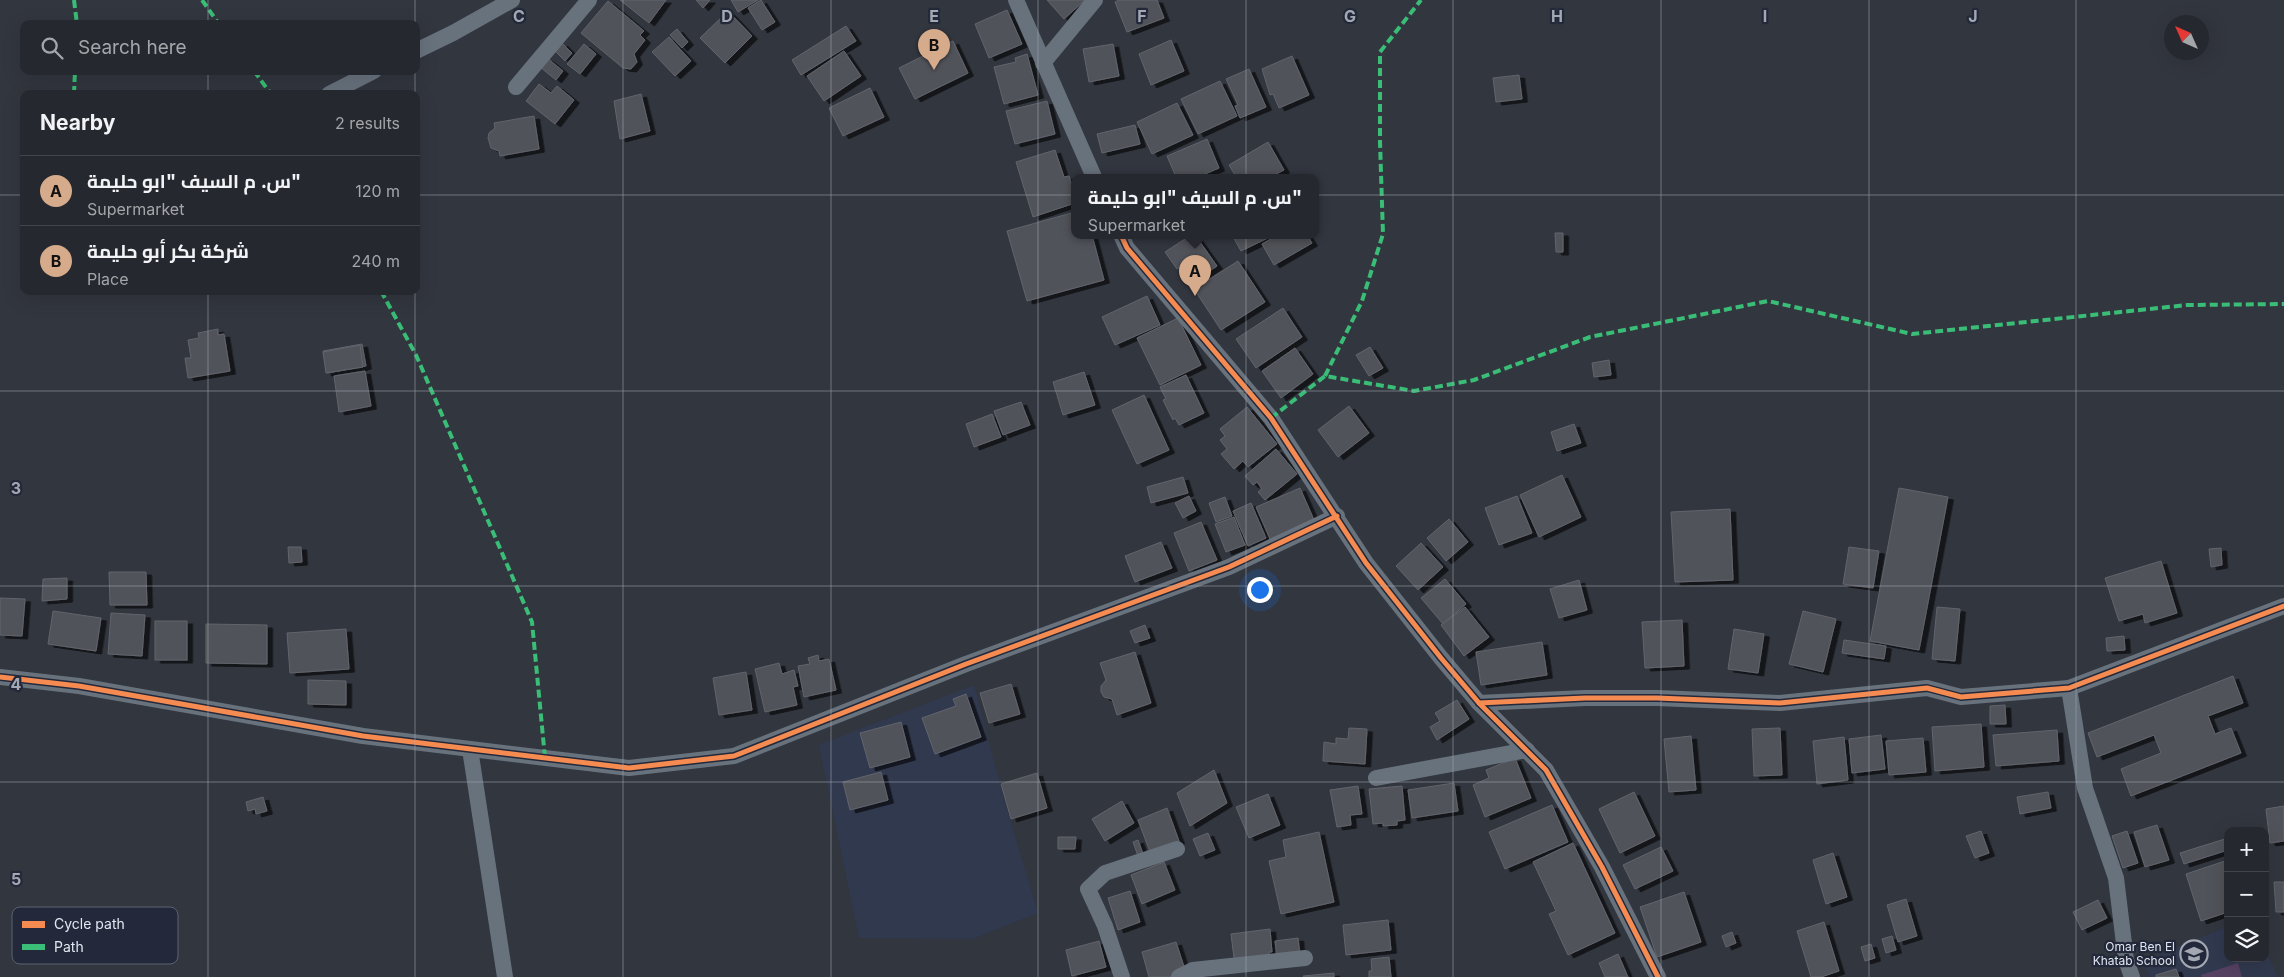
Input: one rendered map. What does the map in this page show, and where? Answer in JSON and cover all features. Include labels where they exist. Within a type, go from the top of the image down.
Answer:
[{"type":"street","points":[[420,49],[512,0]]},
{"type":"street","points":[[516,87],[589,0]]},
{"type":"street","points":[[1016,0],[1093,174]]},
{"type":"street","points":[[1043,63],[1095,0]]},
{"type":"street","points":[[337,90],[366,75]]},
{"type":"street","points":[[1123,239],[1127,248],[1271,418],[1366,562],[1480,703],[1546,770],[1602,866],[1658,977]]},
{"type":"street","points":[[0,677],[79,686],[363,736],[629,768],[734,756],[966,664],[1229,567],[1337,516]]},
{"type":"street","points":[[1480,703],[1584,698],[1657,698],[1780,703],[1927,688],[1961,697],[2069,688],[2284,606]]},
{"type":"street","points":[[2069,688],[2085,788],[2116,878],[2126,960],[2132,977]]},
{"type":"street","points":[[470,749],[505,977]]},
{"type":"street","points":[[1376,778],[1527,750]]},
{"type":"street","points":[[1122,977],[1105,926],[1088,889],[1105,874],[1177,849]]},
{"type":"street","points":[[1179,977],[1193,970],[1305,958]]},
{"type":"shaded area","points":[[974,685],[1003,796],[1038,913],[973,939],[859,938],[819,745]]},
{"type":"shaded area","name":"Omar Ben El Khatab School","points":[[2224,928],[2224,962],[2269,962],[2269,958],[2278,977],[2149,977],[2144,961]]},
{"type":"shaded area","points":[[2238,963],[2242,977],[2202,977],[2201,975]]},
{"type":"building","points":[[620,0],[666,0],[649,23]]},
{"type":"building","points":[[696,0],[710,0],[703,8]]},
{"type":"building","points":[[731,0],[758,0],[738,12]]},
{"type":"building","points":[[761,0],[775,22],[762,30],[748,8]]},
{"type":"building","points":[[1047,0],[1085,0],[1064,19]]},
{"type":"building","points":[[1119,0],[1157,0],[1164,18],[1127,32],[1115,2]]},
{"type":"building","points":[[608,1],[644,31],[640,35],[645,40],[634,54],[637,62],[631,69],[623,68],[581,33]]},
{"type":"building","points":[[1007,10],[1022,44],[989,58],[975,24]]},
{"type":"building","points":[[728,11],[752,36],[725,63],[700,38]]},
{"type":"building","points":[[846,26],[856,41],[801,75],[792,60]]},
{"type":"building","points":[[677,29],[688,42],[682,48],[670,35]]},
{"type":"building","points":[[669,37],[691,61],[675,76],[652,52]]},
{"type":"building","points":[[1171,40],[1184,71],[1151,85],[1139,54]]},
{"type":"building","points":[[953,41],[968,73],[915,99],[899,68]]},
{"type":"building","points":[[562,43],[572,53],[565,61],[555,51]]},
{"type":"building","points":[[584,44],[596,54],[580,74],[567,64]]},
{"type":"building","points":[[1113,44],[1119,76],[1089,82],[1083,49]]},
{"type":"building","points":[[844,51],[861,76],[824,101],[807,76]]},
{"type":"building","points":[[1027,54],[1038,95],[1004,104],[994,67],[1016,62],[1015,58]]},
{"type":"building","points":[[1292,56],[1309,95],[1279,108],[1273,94],[1270,95],[1262,69]]},
{"type":"building","points":[[547,58],[563,71],[556,80],[540,67]]},
{"type":"building","points":[[1249,69],[1266,107],[1240,118],[1235,106],[1238,105],[1226,79]]},
{"type":"building","points":[[1519,75],[1522,99],[1496,102],[1493,78]]},
{"type":"building","points":[[1220,81],[1237,116],[1198,134],[1181,99]]},
{"type":"building","points":[[539,84],[551,93],[557,86],[574,100],[555,124],[526,101]]},
{"type":"building","points":[[870,88],[884,117],[843,136],[829,108]]},
{"type":"building","points":[[641,94],[650,131],[620,139],[614,101]]},
{"type":"building","points":[[1047,101],[1055,134],[1015,144],[1006,111]]},
{"type":"building","points":[[1177,103],[1193,135],[1152,154],[1137,122]]},
{"type":"building","points":[[534,116],[539,149],[500,156],[499,151],[491,148],[488,138],[489,133],[495,128],[494,123]]},
{"type":"building","points":[[1135,125],[1140,144],[1102,153],[1097,134]]},
{"type":"building","points":[[1207,139],[1219,168],[1205,174],[1175,174],[1167,156]]},
{"type":"building","points":[[1268,142],[1284,170],[1276,174],[1234,174],[1229,165]]},
{"type":"building","points":[[1055,150],[1064,177],[1069,176],[1071,183],[1071,204],[1033,217],[1016,162]]},
{"type":"building","points":[[1071,213],[1071,239],[1093,239],[1104,280],[1027,301],[1007,231]]},
{"type":"building","points":[[1555,233],[1563,233],[1563,252],[1556,252]]},
{"type":"building","points":[[1185,239],[1198,239],[1217,266],[1196,280],[1185,264],[1177,269],[1165,252]]},
{"type":"building","points":[[1234,239],[1266,239],[1241,251]]},
{"type":"building","points":[[1271,239],[1310,239],[1312,243],[1274,265],[1262,244]]},
{"type":"building","points":[[1238,261],[1265,302],[1221,330],[1194,289]]},
{"type":"building","points":[[1147,296],[1160,325],[1115,345],[1102,317]]},
{"type":"building","points":[[1283,308],[1302,337],[1256,368],[1236,339]]},
{"type":"building","points":[[1178,318],[1201,365],[1160,385],[1137,338]]},
{"type":"building","points":[[218,329],[218,335],[224,334],[230,371],[188,378],[185,358],[191,358],[188,340],[199,338],[198,333]]},
{"type":"building","points":[[362,344],[366,366],[327,373],[323,351]]},
{"type":"building","points":[[360,345],[363,367],[326,373],[323,352]]},
{"type":"building","points":[[1370,347],[1383,368],[1369,376],[1356,355]]},
{"type":"building","points":[[1295,348],[1313,374],[1281,398],[1262,371]]},
{"type":"building","points":[[1609,360],[1611,375],[1594,377],[1592,363]]},
{"type":"building","points":[[365,371],[371,406],[339,412],[334,376]]},
{"type":"building","points":[[1084,372],[1095,405],[1063,415],[1053,382]]},
{"type":"building","points":[[1186,375],[1204,413],[1179,425],[1175,418],[1173,420],[1163,400],[1166,399],[1160,387]]},
{"type":"building","points":[[1144,395],[1169,450],[1137,464],[1112,410]]},
{"type":"building","points":[[1021,402],[1030,425],[1003,435],[994,411]]},
{"type":"building","points":[[1349,406],[1369,433],[1338,457],[1318,430]]},
{"type":"building","points":[[1247,407],[1277,444],[1248,467],[1243,461],[1234,469],[1221,454],[1227,449],[1220,440],[1225,436],[1220,429]]},
{"type":"building","points":[[992,414],[1001,437],[974,447],[966,424]]},
{"type":"building","points":[[1574,424],[1581,443],[1557,451],[1551,432]]},
{"type":"building","points":[[1276,449],[1297,474],[1265,500],[1258,492],[1262,489],[1257,482],[1253,485],[1245,476]]},
{"type":"building","points":[[1562,475],[1581,517],[1539,537],[1520,495]]},
{"type":"building","points":[[1183,477],[1188,493],[1151,503],[1147,487]]},
{"type":"building","points":[[1300,488],[1314,520],[1270,539],[1256,507]]},
{"type":"building","points":[[1899,488],[1948,497],[1919,650],[1870,641]]},
{"type":"building","points":[[1189,496],[1196,511],[1183,518],[1175,503]]},
{"type":"building","points":[[1517,496],[1532,533],[1499,545],[1485,508]]},
{"type":"building","points":[[1225,497],[1232,516],[1216,522],[1209,503]]},
{"type":"building","points":[[1251,503],[1266,538],[1248,546],[1233,511]]},
{"type":"building","points":[[1730,509],[1733,580],[1675,582],[1671,512]]},
{"type":"building","points":[[1234,517],[1245,545],[1226,552],[1215,524]]},
{"type":"building","points":[[1449,519],[1468,542],[1446,561],[1427,538]]},
{"type":"building","points":[[1201,522],[1217,560],[1189,571],[1174,533]]},
{"type":"building","points":[[1161,542],[1172,568],[1135,582],[1125,556]]},
{"type":"building","points":[[1421,543],[1443,567],[1418,590],[1396,566]]},
{"type":"building","points":[[288,547],[301,547],[302,562],[289,563]]},
{"type":"building","points":[[1849,547],[1879,551],[1873,588],[1843,584]]},
{"type":"building","points":[[2221,548],[2222,565],[2211,567],[2209,549]]},
{"type":"building","points":[[2161,561],[2177,613],[2145,623],[2143,614],[2119,621],[2105,578]]},
{"type":"building","points":[[109,572],[146,572],[147,605],[110,605]]},
{"type":"building","points":[[67,578],[67,599],[42,601],[43,579]]},
{"type":"building","points":[[1445,579],[1466,604],[1443,624],[1421,598]]},
{"type":"building","points":[[1579,580],[1587,610],[1559,618],[1550,589]]},
{"type":"building","points":[[0,598],[25,599],[22,636],[0,635]]},
{"type":"building","points":[[1465,607],[1489,637],[1464,656],[1441,625]]},
{"type":"building","points":[[1937,607],[1960,609],[1955,661],[1932,659]]},
{"type":"building","points":[[53,611],[101,618],[96,651],[48,644]]},
{"type":"building","points":[[1803,611],[1836,619],[1823,672],[1789,664]]},
{"type":"building","points":[[111,613],[145,615],[142,656],[108,654]]},
{"type":"building","points":[[1682,620],[1684,666],[1645,668],[1642,622]]},
{"type":"building","points":[[155,621],[187,621],[187,660],[155,660]]},
{"type":"building","points":[[206,624],[267,625],[267,664],[206,663]]},
{"type":"building","points":[[1145,625],[1150,638],[1135,643],[1130,631]]},
{"type":"building","points":[[346,629],[349,669],[290,673],[287,633]]},
{"type":"building","points":[[1734,629],[1764,634],[1758,673],[1728,669]]},
{"type":"building","points":[[2124,636],[2125,650],[2107,651],[2106,638]]},
{"type":"building","points":[[1844,640],[1886,646],[1884,659],[1842,653]]},
{"type":"building","points":[[1542,642],[1547,675],[1481,685],[1476,652]]},
{"type":"building","points":[[1135,652],[1151,703],[1117,715],[1112,699],[1104,697],[1101,692],[1101,686],[1106,680],[1100,663]]},
{"type":"building","points":[[818,655],[819,661],[829,659],[836,690],[804,697],[798,666],[810,664],[808,658]]},
{"type":"building","points":[[779,663],[782,674],[794,670],[798,686],[793,687],[797,705],[765,712],[755,669]]},
{"type":"building","points":[[746,672],[752,710],[719,715],[713,678]]},
{"type":"building","points":[[2233,676],[2243,703],[2208,716],[2215,734],[2231,728],[2241,753],[2131,796],[2121,769],[2161,753],[2154,735],[2097,757],[2088,733]]},
{"type":"building","points":[[308,680],[346,681],[346,705],[308,704]]},
{"type":"building","points":[[1011,684],[1020,714],[989,723],[980,693]]},
{"type":"building","points":[[966,694],[981,737],[935,754],[922,718],[956,706],[953,699]]},
{"type":"building","points":[[1457,700],[1469,719],[1437,740],[1430,727],[1440,721],[1435,713]]},
{"type":"building","points":[[2005,705],[2006,724],[1990,724],[1990,706]]},
{"type":"building","points":[[901,722],[910,757],[870,768],[860,733]]},
{"type":"building","points":[[1981,724],[1984,767],[1935,771],[1932,727]]},
{"type":"building","points":[[1349,728],[1367,729],[1365,764],[1323,761],[1324,742],[1336,744],[1336,738],[1348,739]]},
{"type":"building","points":[[1780,728],[1782,775],[1754,776],[1752,729]]},
{"type":"building","points":[[2057,730],[2059,761],[1996,766],[1993,735]]},
{"type":"building","points":[[1881,735],[1885,769],[1852,773],[1849,739]]},
{"type":"building","points":[[1691,736],[1696,790],[1669,792],[1664,739]]},
{"type":"building","points":[[1844,737],[1848,780],[1817,784],[1813,741]]},
{"type":"building","points":[[1923,738],[1926,772],[1889,775],[1886,741]]},
{"type":"building","points":[[1515,758],[1531,798],[1485,817],[1473,785],[1489,778],[1486,770]]},
{"type":"building","points":[[1214,770],[1227,803],[1190,826],[1177,793]]},
{"type":"building","points":[[881,772],[888,800],[850,810],[843,782]]},
{"type":"building","points":[[1037,773],[1047,808],[1011,819],[1001,784]]},
{"type":"building","points":[[1454,783],[1458,811],[1412,818],[1408,790]]},
{"type":"building","points":[[1358,786],[1362,814],[1350,815],[1351,825],[1337,827],[1330,790]]},
{"type":"building","points":[[1402,786],[1405,820],[1397,821],[1397,825],[1383,826],[1383,823],[1373,824],[1369,789]]},
{"type":"building","points":[[1634,792],[1655,836],[1620,853],[1599,809]]},
{"type":"building","points":[[2048,792],[2051,808],[2020,814],[2017,797]]},
{"type":"building","points":[[1268,794],[1280,825],[1249,838],[1236,807]]},
{"type":"building","points":[[263,797],[267,811],[256,814],[255,809],[248,811],[246,802]]},
{"type":"building","points":[[1122,801],[1134,823],[1105,841],[1092,819]]},
{"type":"building","points":[[1552,805],[1568,842],[1505,869],[1489,832]]},
{"type":"building","points":[[2284,806],[2284,841],[2270,843],[2266,809]]},
{"type":"building","points":[[1167,808],[1179,841],[1150,852],[1138,820]]},
{"type":"building","points":[[2157,825],[2169,860],[2145,867],[2134,832]]},
{"type":"building","points":[[1981,831],[1989,853],[1975,858],[1966,836]]},
{"type":"building","points":[[2127,831],[2138,863],[2123,868],[2112,836]]},
{"type":"building","points":[[1319,832],[1334,902],[1281,914],[1269,861],[1286,857],[1283,840]]},
{"type":"building","points":[[1208,833],[1215,850],[1200,856],[1193,839]]},
{"type":"building","points":[[1058,837],[1076,837],[1075,849],[1058,849]]},
{"type":"building","points":[[2224,839],[2224,851],[2184,864],[2180,853]]},
{"type":"building","points":[[1138,840],[1143,854],[1138,856],[1133,842]]},
{"type":"building","points":[[1573,843],[1615,933],[1568,955],[1549,914],[1556,911],[1533,862]]},
{"type":"building","points":[[1661,847],[1673,871],[1635,889],[1623,865]]},
{"type":"building","points":[[1833,853],[1847,897],[1826,904],[1813,860]]},
{"type":"building","points":[[2224,861],[2224,913],[2201,921],[2186,874]]},
{"type":"building","points":[[1164,862],[1175,890],[1142,904],[1131,875]]},
{"type":"building","points":[[2274,882],[2284,882],[2284,912],[2276,912]]},
{"type":"building","points":[[1130,891],[1140,922],[1118,930],[1108,898]]},
{"type":"building","points":[[1684,892],[1701,942],[1657,957],[1640,907]]},
{"type":"building","points":[[1906,899],[1917,936],[1898,942],[1887,905]]},
{"type":"building","points":[[2098,900],[2107,918],[2082,930],[2073,912]]},
{"type":"building","points":[[1388,920],[1391,950],[1346,955],[1343,925]]},
{"type":"building","points":[[1824,922],[1839,971],[1821,977],[1811,977],[1797,931]]},
{"type":"building","points":[[1270,929],[1272,952],[1269,952],[1270,962],[1235,966],[1231,934]]},
{"type":"building","points":[[1732,932],[1736,943],[1726,947],[1722,936]]},
{"type":"building","points":[[1892,936],[1896,950],[1886,953],[1882,939]]},
{"type":"building","points":[[1298,938],[1300,955],[1277,958],[1275,941]]},
{"type":"building","points":[[1099,941],[1106,967],[1072,976],[1066,950]]},
{"type":"building","points":[[1176,942],[1186,973],[1174,977],[1149,977],[1142,952]]},
{"type":"building","points":[[1871,944],[1875,958],[1865,961],[1861,947]]},
{"type":"building","points":[[1618,954],[1628,977],[1605,977],[1599,963]]},
{"type":"building","points":[[1389,957],[1391,977],[1369,977],[1369,971],[1372,971],[1371,959]]},
{"type":"building","points":[[2176,969],[2179,977],[2156,977],[2156,975]]},
{"type":"building","points":[[1334,973],[1334,977],[1303,976]]},
{"type":"marked path","points":[[74,0],[76,20]]},
{"type":"marked path","points":[[202,0],[216,20]]},
{"type":"marked path","points":[[1325,376],[1362,301],[1383,234],[1380,52],[1421,0]]},
{"type":"marked path","points":[[74,90],[75,75]]},
{"type":"marked path","points":[[257,75],[268,90]]},
{"type":"marked path","points":[[383,295],[416,355],[532,622],[545,758]]},
{"type":"marked path","points":[[1271,418],[1325,376],[1414,391],[1474,380],[1590,337],[1768,301],[1912,334],[2187,305],[2284,304]]},
{"type":"cycle path","points":[[1123,239],[1127,248],[1271,418],[1366,563],[1441,658],[1479,703],[1546,770],[1602,867],[1658,977]]},
{"type":"cycle path","points":[[0,677],[79,686],[363,736],[629,768],[734,756],[966,664],[1229,567],[1337,516]]},
{"type":"cycle path","points":[[1479,703],[1585,698],[1657,698],[1780,703],[1927,688],[1961,697],[2069,688],[2284,606]]},
{"type":"place","name":"شركة بكر أبو حليمة","points":[[934,70]]},
{"type":"place","name":"س. م السيف \"ابو حليمة\"","points":[[1195,296]]},
{"type":"place","name":"Omar Ben El Khatab School","points":[[2194,954]]}]
